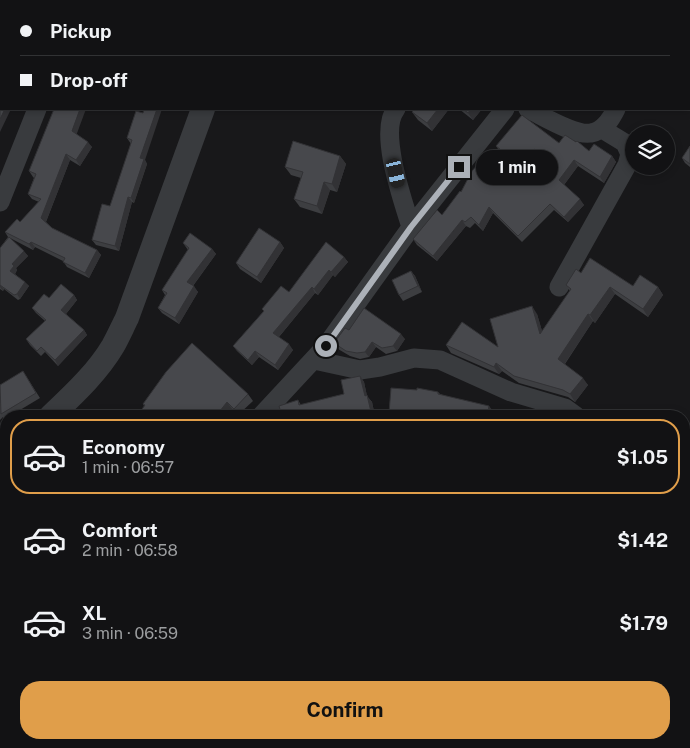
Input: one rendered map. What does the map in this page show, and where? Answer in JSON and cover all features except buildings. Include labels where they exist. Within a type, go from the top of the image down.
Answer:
[{"type":"street","points":[[0,202],[37,110]]},
{"type":"street","points":[[57,410],[99,366],[112,347],[127,318],[202,110]]},
{"type":"street","points":[[395,110],[392,114],[389,137],[398,181],[411,227]]},
{"type":"street","points":[[267,410],[314,360],[340,327],[411,227],[504,110]]},
{"type":"street","points":[[530,110],[568,128],[579,132],[591,133],[602,129],[615,110]]},
{"type":"street","points":[[558,287],[627,165],[630,154],[626,143],[602,129]]},
{"type":"street","points":[[314,360],[360,370],[414,358],[440,360],[511,392],[568,410]]},
{"type":"route","points":[[326,346],[411,227],[459,167]]}]
